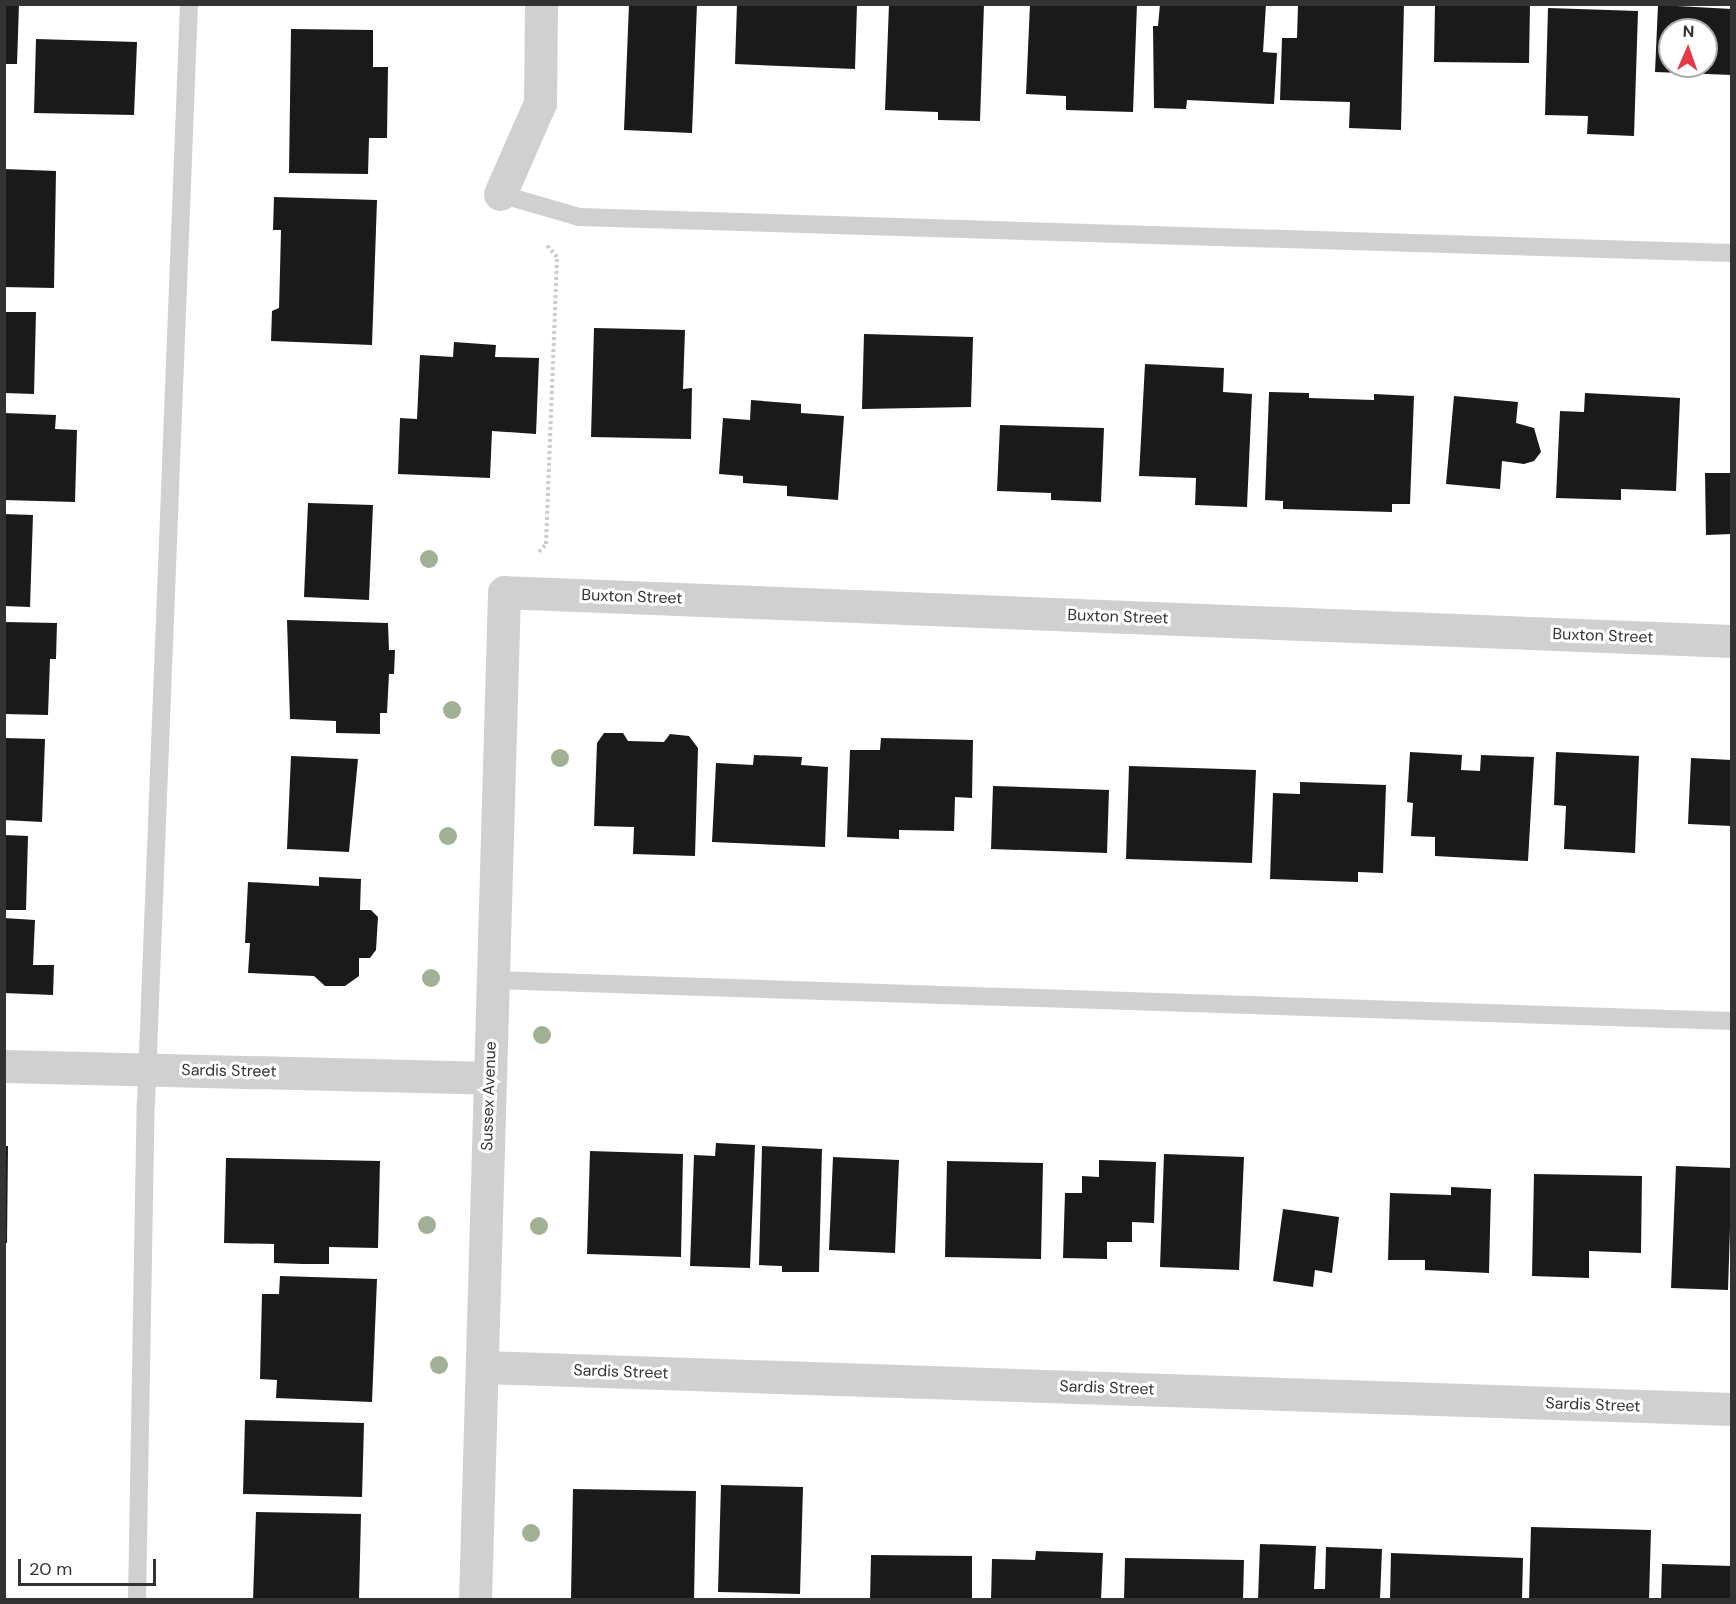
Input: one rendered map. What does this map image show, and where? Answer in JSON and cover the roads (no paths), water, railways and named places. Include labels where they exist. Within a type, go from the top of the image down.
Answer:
[{"type":"street","points":[[500,194],[540,103],[541,4]]},
{"type":"street","name":"Buxton Street","points":[[504,592],[1731,641]]},
{"type":"street","name":"Sussex Avenue","points":[[476,1599],[504,592]]},
{"type":"street","name":"Sardis Street","points":[[4,1066],[490,1078]]},
{"type":"street","name":"Sardis Street","points":[[482,1367],[1731,1409]]},
{"type":"lane","points":[[137,1599],[147,1070],[189,4]]},
{"type":"lane","points":[[500,194],[579,216],[1731,253]]},
{"type":"lane","points":[[493,980],[1731,1021]]}]
